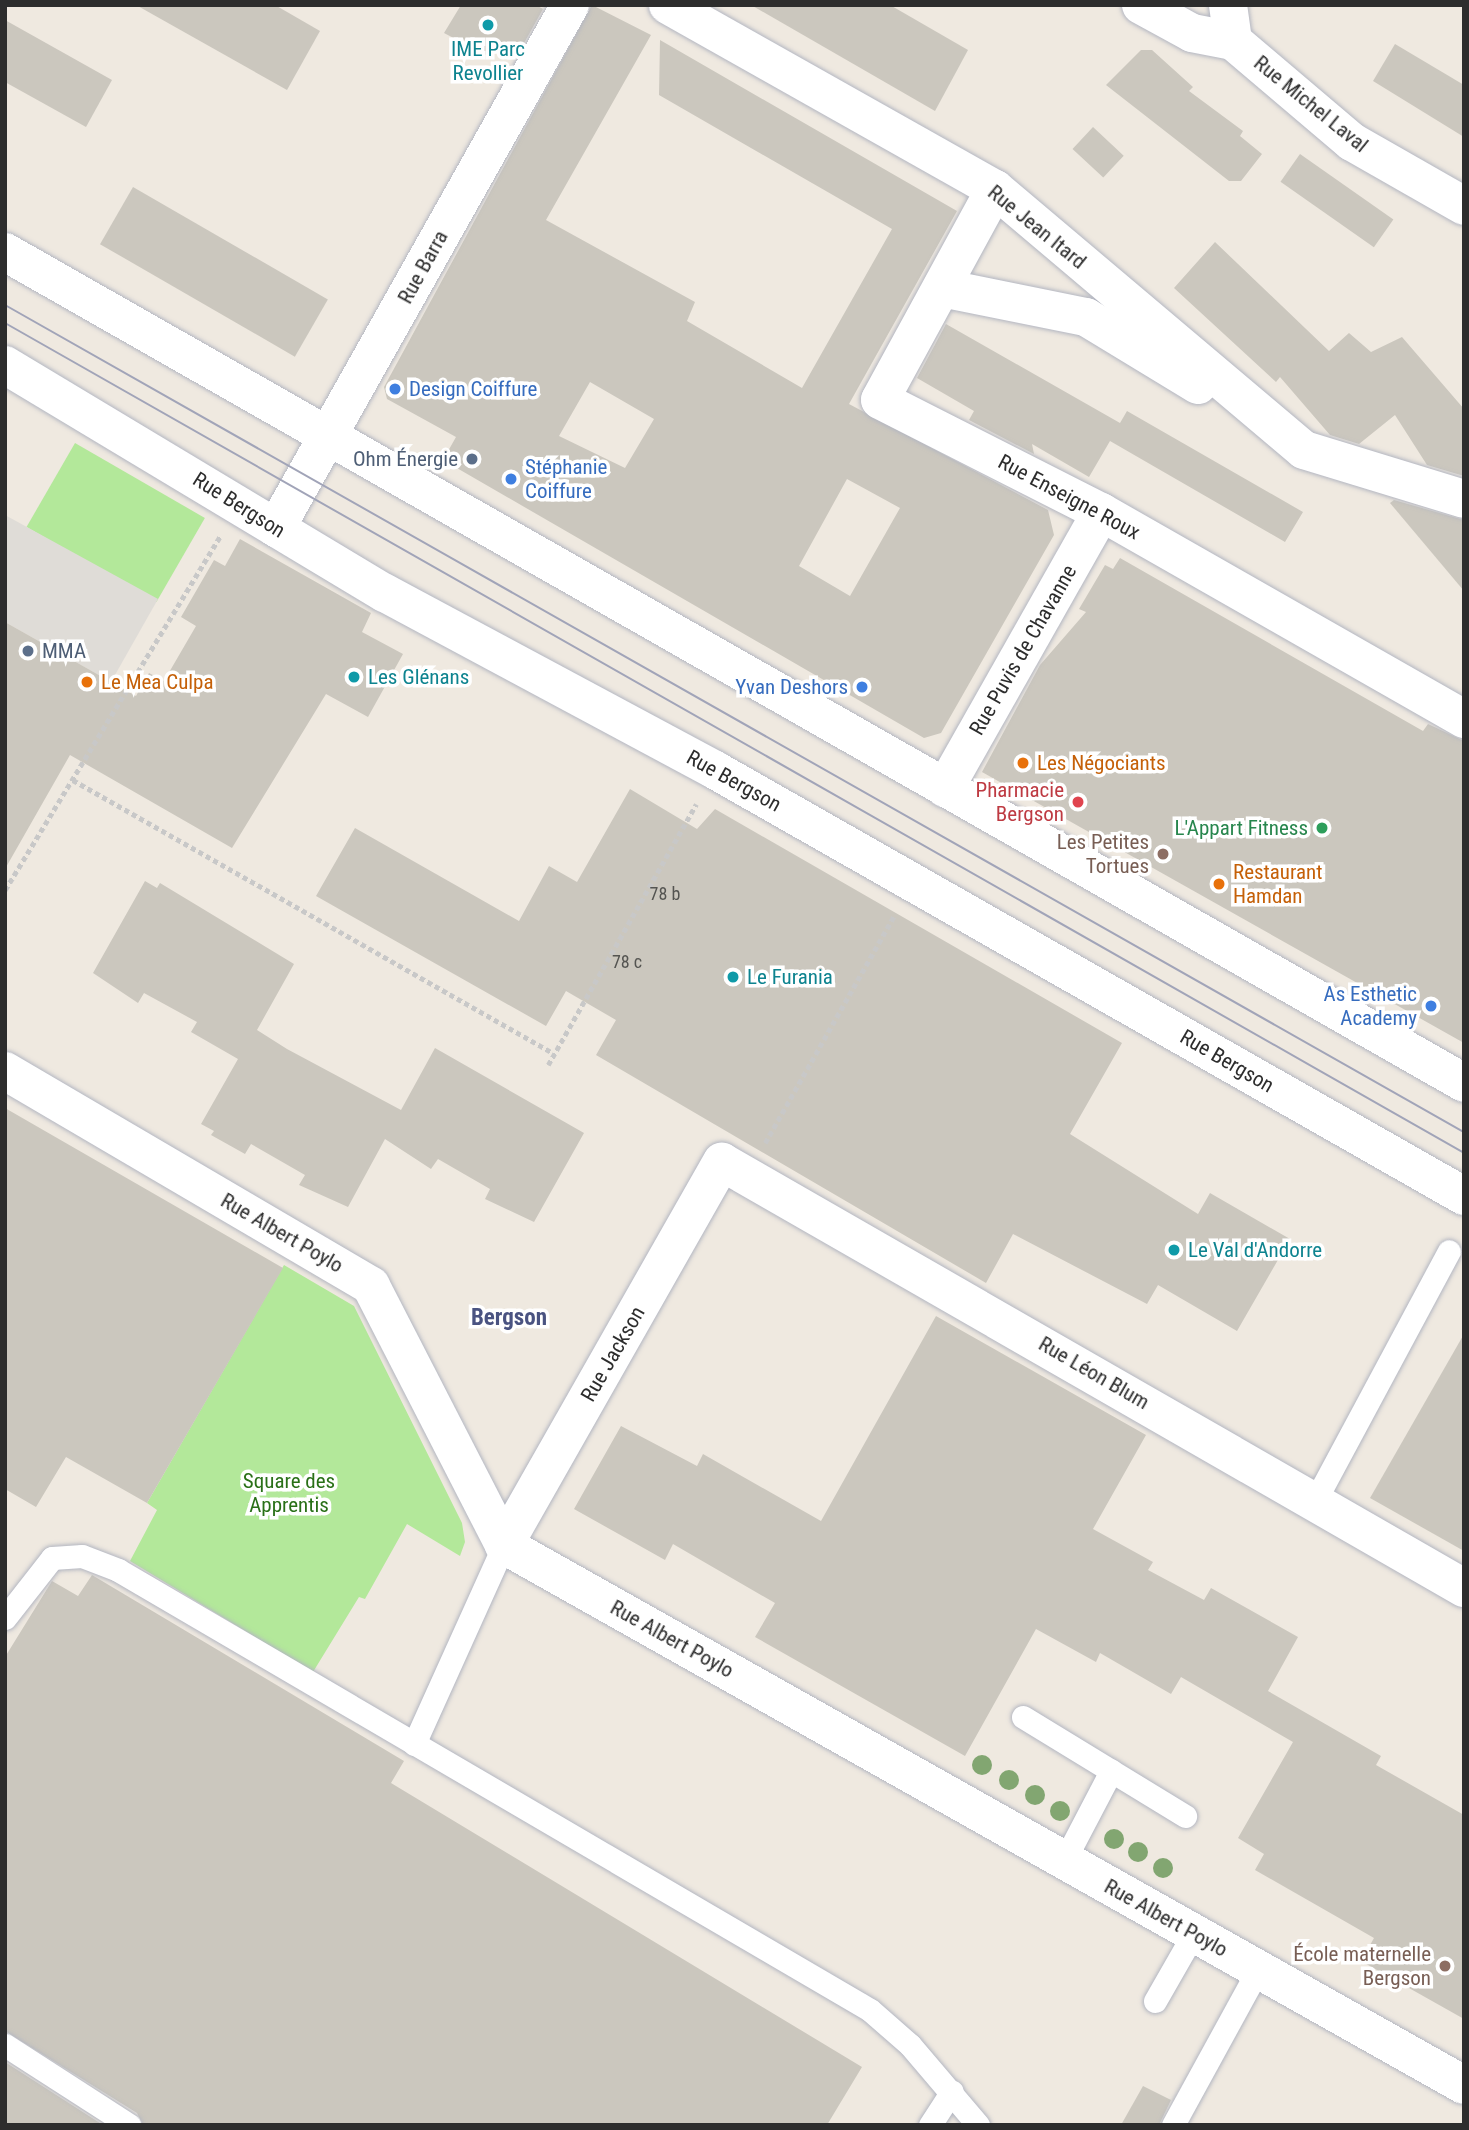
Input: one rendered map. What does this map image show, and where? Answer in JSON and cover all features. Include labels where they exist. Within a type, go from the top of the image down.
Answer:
[{"type":"street","name":"Rue Barra","points":[[276,528],[569,5]]},
{"type":"street","name":"Rue Jean Itard","points":[[668,5],[995,189],[1304,450]]},
{"type":"street","points":[[1141,5],[1168,24],[1230,23]]},
{"type":"street","name":"Rue Michel Laval","points":[[1230,23],[1352,142],[1464,206]]},
{"type":"street","name":"Rue Enseigne Roux","points":[[995,189],[880,400],[1101,512],[1464,719]]},
{"type":"street","points":[[5,252],[1464,1083]]},
{"type":"street","name":"Rue Jean Itard","points":[[942,288],[1086,317],[1304,450],[1464,499]]},
{"type":"street","name":"Rue Bergson","points":[[5,365],[276,528],[544,682],[715,770],[1464,1196]]},
{"type":"street","name":"Rue Puvis de Chavanne","points":[[945,788],[1101,512]]},
{"type":"street","name":"Rue Albert Poylo","points":[[5,1071],[371,1286],[504,1545],[1464,2085]]},
{"type":"street","name":"Rue Léon Blum","points":[[722,1162],[1317,1499],[1464,1588]]},
{"type":"street","name":"Rue Jackson","points":[[504,1545],[722,1162]]},
{"type":"lane","points":[[1317,1499],[1450,1251]]},
{"type":"lane","points":[[414,1744],[504,1545]]},
{"type":"lane","points":[[5,1618],[52,1558],[82,1556],[118,1570],[870,2010],[952,2091],[978,2125]]},
{"type":"lane","points":[[1023,1717],[1185,1816]]},
{"type":"lane","points":[[1064,1861],[1111,1771]]},
{"type":"lane","points":[[1155,2001],[1194,1933]]},
{"type":"lane","points":[[1173,2125],[1258,1970]]},
{"type":"lane","points":[[5,2045],[130,2125]]},
{"type":"lane","points":[[930,2125],[952,2091]]},
{"type":"path","points":[[5,890],[239,506]]},
{"type":"path","points":[[548,1065],[715,770]]},
{"type":"path","points":[[73,780],[554,1053]]},
{"type":"path","points":[[722,1162],[758,1154],[900,907]]},
{"type":"green space","points":[[75,443],[205,518],[156,602],[27,527]]},
{"type":"green space","name":"Square des Apprentis","points":[[284,1265],[354,1306],[462,1523],[465,1542],[460,1556],[407,1524],[365,1599],[359,1597],[313,1672],[130,1561],[157,1510],[147,1503]]},
{"type":"shaded area","points":[[5,515],[158,599],[111,682],[5,622]]},
{"type":"building","points":[[136,5],[275,5],[320,31],[287,90]]},
{"type":"building","name":"IME Parc Revollier","points":[[461,5],[536,5],[543,9],[518,54],[498,43],[490,57],[444,33]]},
{"type":"building","points":[[592,5],[651,35],[546,220],[695,302],[687,321],[802,388],[892,229],[659,95],[660,40],[957,211],[849,404],[1048,510],[1054,535],[941,733],[924,738],[443,460],[456,437],[387,399],[384,387]],"holes":[[[590,382],[654,419],[625,468],[559,436]],[[847,479],[900,508],[850,596],[799,566]]]},
{"type":"building","points":[[751,5],[890,5],[968,50],[935,111]]},
{"type":"building","points":[[5,20],[112,80],[86,127],[5,82]]},
{"type":"building","points":[[1395,44],[1464,85],[1464,137],[1373,81]]},
{"type":"building","points":[[1141,50],[1152,50],[1193,87],[1189,91],[1243,131],[1240,136],[1262,154],[1241,181],[1229,181],[1106,85]]},
{"type":"building","points":[[1093,127],[1124,156],[1103,178],[1073,149]]},
{"type":"building","points":[[1300,154],[1393,219],[1374,247],[1280,182]]},
{"type":"building","points":[[133,187],[328,300],[295,357],[100,244]]},
{"type":"building","points":[[1215,242],[1329,351],[1349,333],[1371,352],[1402,337],[1464,409],[1464,476],[1427,465],[1395,415],[1359,444],[1330,435],[1280,377],[1276,382],[1174,288]]},
{"type":"building","points":[[946,324],[1120,423],[1127,411],[1303,512],[1285,542],[1110,441],[1089,477],[1032,444],[1034,454],[969,420],[974,411],[917,378]]},
{"type":"building","points":[[1394,500],[1464,520],[1464,591],[1390,503]]},
{"type":"building","points":[[240,539],[371,613],[362,632],[403,654],[368,717],[326,694],[232,848],[70,755],[5,869],[5,622],[136,696],[149,673],[164,681],[196,626],[181,617],[214,560],[225,566]]},
{"type":"building","points":[[1120,558],[1423,731],[1428,724],[1464,741],[1464,1043],[982,772],[1040,665],[1086,612],[1079,609],[1105,565],[1113,569]]},
{"type":"building","points":[[630,789],[697,829],[715,809],[1122,1043],[1070,1134],[1198,1214],[1210,1193],[1290,1239],[1237,1331],[1158,1285],[1147,1304],[1013,1234],[986,1283],[596,1055],[616,1020],[566,991],[546,1026],[316,896],[355,828],[519,921],[549,866],[577,882]]},
{"type":"building","points":[[145,881],[157,888],[160,883],[294,964],[257,1030],[287,1049],[401,1110],[435,1048],[584,1133],[534,1222],[485,1199],[490,1189],[438,1159],[431,1169],[385,1139],[348,1207],[299,1185],[305,1175],[251,1144],[245,1154],[211,1135],[214,1131],[201,1124],[238,1059],[191,1032],[197,1022],[144,993],[138,1003],[93,973]]},
{"type":"building","points":[[5,1108],[283,1268],[147,1503],[66,1457],[36,1507],[5,1489]]},
{"type":"building","points":[[936,1316],[1146,1435],[1093,1529],[1153,1562],[1148,1570],[1204,1600],[1211,1588],[1298,1637],[1268,1691],[1381,1756],[1376,1765],[1464,1815],[1464,2019],[1361,1961],[1374,1938],[1255,1870],[1264,1854],[1238,1838],[1293,1742],[1181,1677],[1171,1694],[1100,1653],[1096,1662],[1036,1629],[965,1756],[755,1637],[775,1603],[673,1544],[665,1560],[574,1509],[621,1426],[697,1466],[703,1454],[821,1521]]},
{"type":"building","points":[[1464,1334],[1464,1551],[1370,1498]]},
{"type":"building","points":[[92,1575],[404,1761],[391,1783],[862,2067],[827,2125],[143,2125],[137,2113],[5,2031],[5,1657],[52,1581],[78,1596]]},
{"type":"building","points":[[5,2062],[103,2125],[5,2125]]},
{"type":"building","points":[[1143,2086],[1171,2100],[1159,2125],[1121,2125]]},
{"type":"tram line","points":[[5,305],[1464,1132]]},
{"type":"tram line","points":[[5,323],[1464,1153]]},
{"type":"place","name":"IME Parc Revollier","points":[[488,25]]},
{"type":"place","name":"Design Coiffure","points":[[395,389]]},
{"type":"place","name":"Ohm Énergie","points":[[472,459]]},
{"type":"place","name":"Stéphanie Coiffure","points":[[511,479]]},
{"type":"place","name":"MMA","points":[[28,651]]},
{"type":"place","name":"Les Glénans","points":[[354,677]]},
{"type":"place","name":"Le Mea Culpa","points":[[87,682]]},
{"type":"place","name":"Yvan Deshors","points":[[862,687]]},
{"type":"place","name":"Les Négociants","points":[[1023,763]]},
{"type":"place","name":"Pharmacie Bergson","points":[[1078,802]]},
{"type":"place","name":"L'Appart Fitness","points":[[1322,828]]},
{"type":"place","name":"Les Petites Tortues","points":[[1163,854]]},
{"type":"place","name":"Restaurant Hamdan","points":[[1219,884]]},
{"type":"place","name":"Le Furania","points":[[733,977]]},
{"type":"place","name":"As Esthetic Academy","points":[[1431,1006]]},
{"type":"place","name":"Le Val d'Andorre","points":[[1174,1250]]},
{"type":"place","name":"École maternelle Bergson","points":[[1445,1966]]},
{"type":"district","name":"Bergson","points":[[509,1318]]}]
